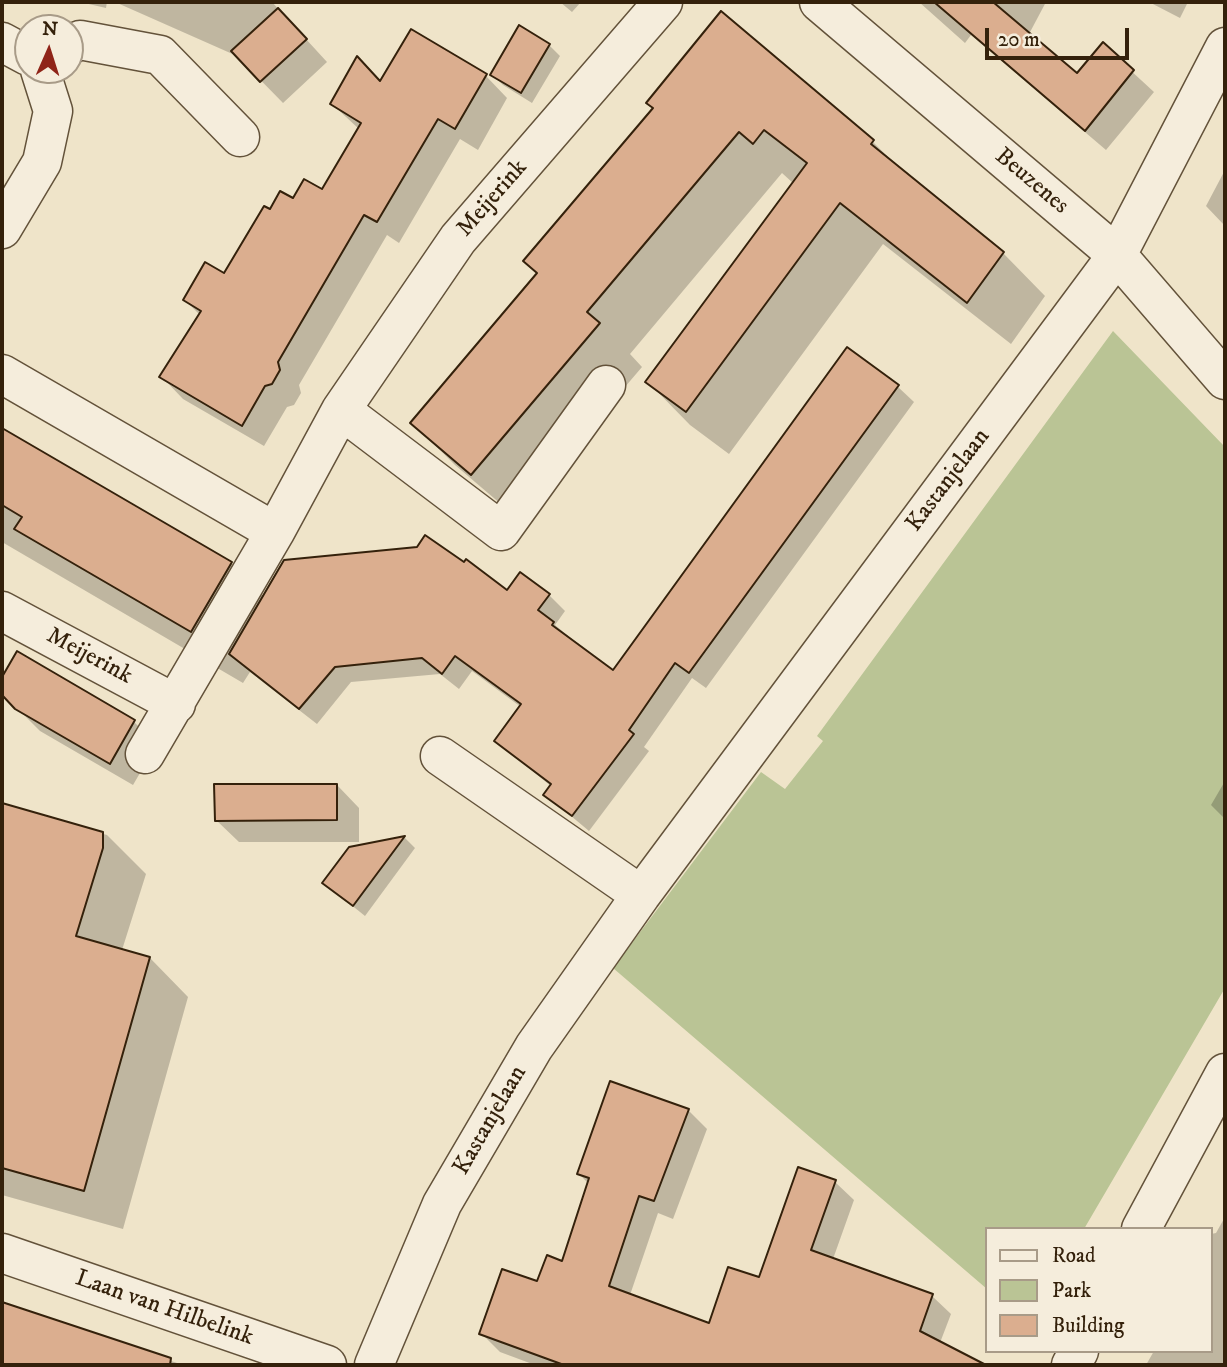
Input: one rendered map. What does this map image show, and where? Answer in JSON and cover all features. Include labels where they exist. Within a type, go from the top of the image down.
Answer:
[{"type":"street","name":"Meijerink","points":[[145,754],[275,531],[341,410],[458,239],[663,2]]},
{"type":"street","name":"Beuzenes","points":[[819,2],[1117,255],[1225,380]]},
{"type":"street","points":[[84,41],[160,55],[240,137]]},
{"type":"street","name":"Kastanjelaan","points":[[374,1365],[442,1204],[534,1046],[641,895],[1117,255],[1225,47]]},
{"type":"street","points":[[2,229],[42,162],[53,111],[44,84]]},
{"type":"street","points":[[2,374],[275,531]]},
{"type":"street","points":[[341,410],[501,531],[607,385]]},
{"type":"street","name":"Meijerink","points":[[2,611],[176,704]]},
{"type":"street","points":[[440,755],[641,895]]},
{"type":"street","points":[[1142,1227],[1225,1073]]},
{"type":"street","name":"Laan van Hilbelink","points":[[2,1253],[327,1365]]},
{"type":"green space","points":[[1113,331],[1225,447],[1225,988],[1085,1227],[986,1227],[986,1288],[613,968],[761,772],[785,789],[823,741],[817,736]]},
{"type":"building","points":[[934,2],[993,2],[1077,73],[1103,42],[1134,70],[1085,131]]},
{"type":"building","points":[[278,8],[307,39],[260,82],[231,51]]},
{"type":"building","points":[[721,11],[874,140],[871,144],[1004,252],[967,303],[840,203],[686,412],[645,382],[807,163],[764,130],[753,144],[739,132],[587,312],[600,323],[471,475],[410,423],[537,273],[523,261],[653,108],[646,103]]},
{"type":"building","points":[[519,25],[550,44],[521,93],[490,75]]},
{"type":"building","points":[[411,29],[487,74],[455,129],[438,119],[377,222],[364,215],[278,362],[280,370],[272,384],[265,386],[242,426],[159,377],[201,311],[183,300],[205,262],[224,273],[264,206],[270,209],[280,191],[293,198],[304,179],[322,189],[361,123],[330,104],[357,56],[380,81]]},
{"type":"building","points":[[847,347],[899,385],[689,673],[675,663],[629,730],[634,734],[572,816],[543,795],[551,784],[494,741],[521,704],[455,656],[442,674],[422,658],[335,667],[299,709],[229,654],[284,560],[417,547],[425,535],[464,562],[466,559],[507,590],[520,572],[550,594],[538,610],[554,622],[552,625],[613,670]]},
{"type":"building","points":[[2,428],[232,562],[191,632],[14,529],[22,517],[2,505]]},
{"type":"building","points":[[17,651],[135,720],[110,764],[15,709],[2,695],[2,677]]},
{"type":"building","points":[[214,784],[337,784],[337,820],[215,821]]},
{"type":"building","points":[[2,803],[103,832],[103,848],[76,936],[150,957],[84,1191],[2,1168]]},
{"type":"building","points":[[405,836],[353,906],[322,883],[349,847]]},
{"type":"building","points":[[610,1081],[689,1109],[654,1201],[639,1196],[609,1286],[709,1323],[728,1267],[759,1277],[798,1167],[836,1180],[811,1250],[933,1294],[920,1331],[986,1365],[564,1365],[479,1334],[502,1269],[537,1281],[547,1255],[562,1261],[589,1178],[577,1174]]},
{"type":"building","points":[[2,1302],[171,1358],[170,1365],[2,1365]]}]
